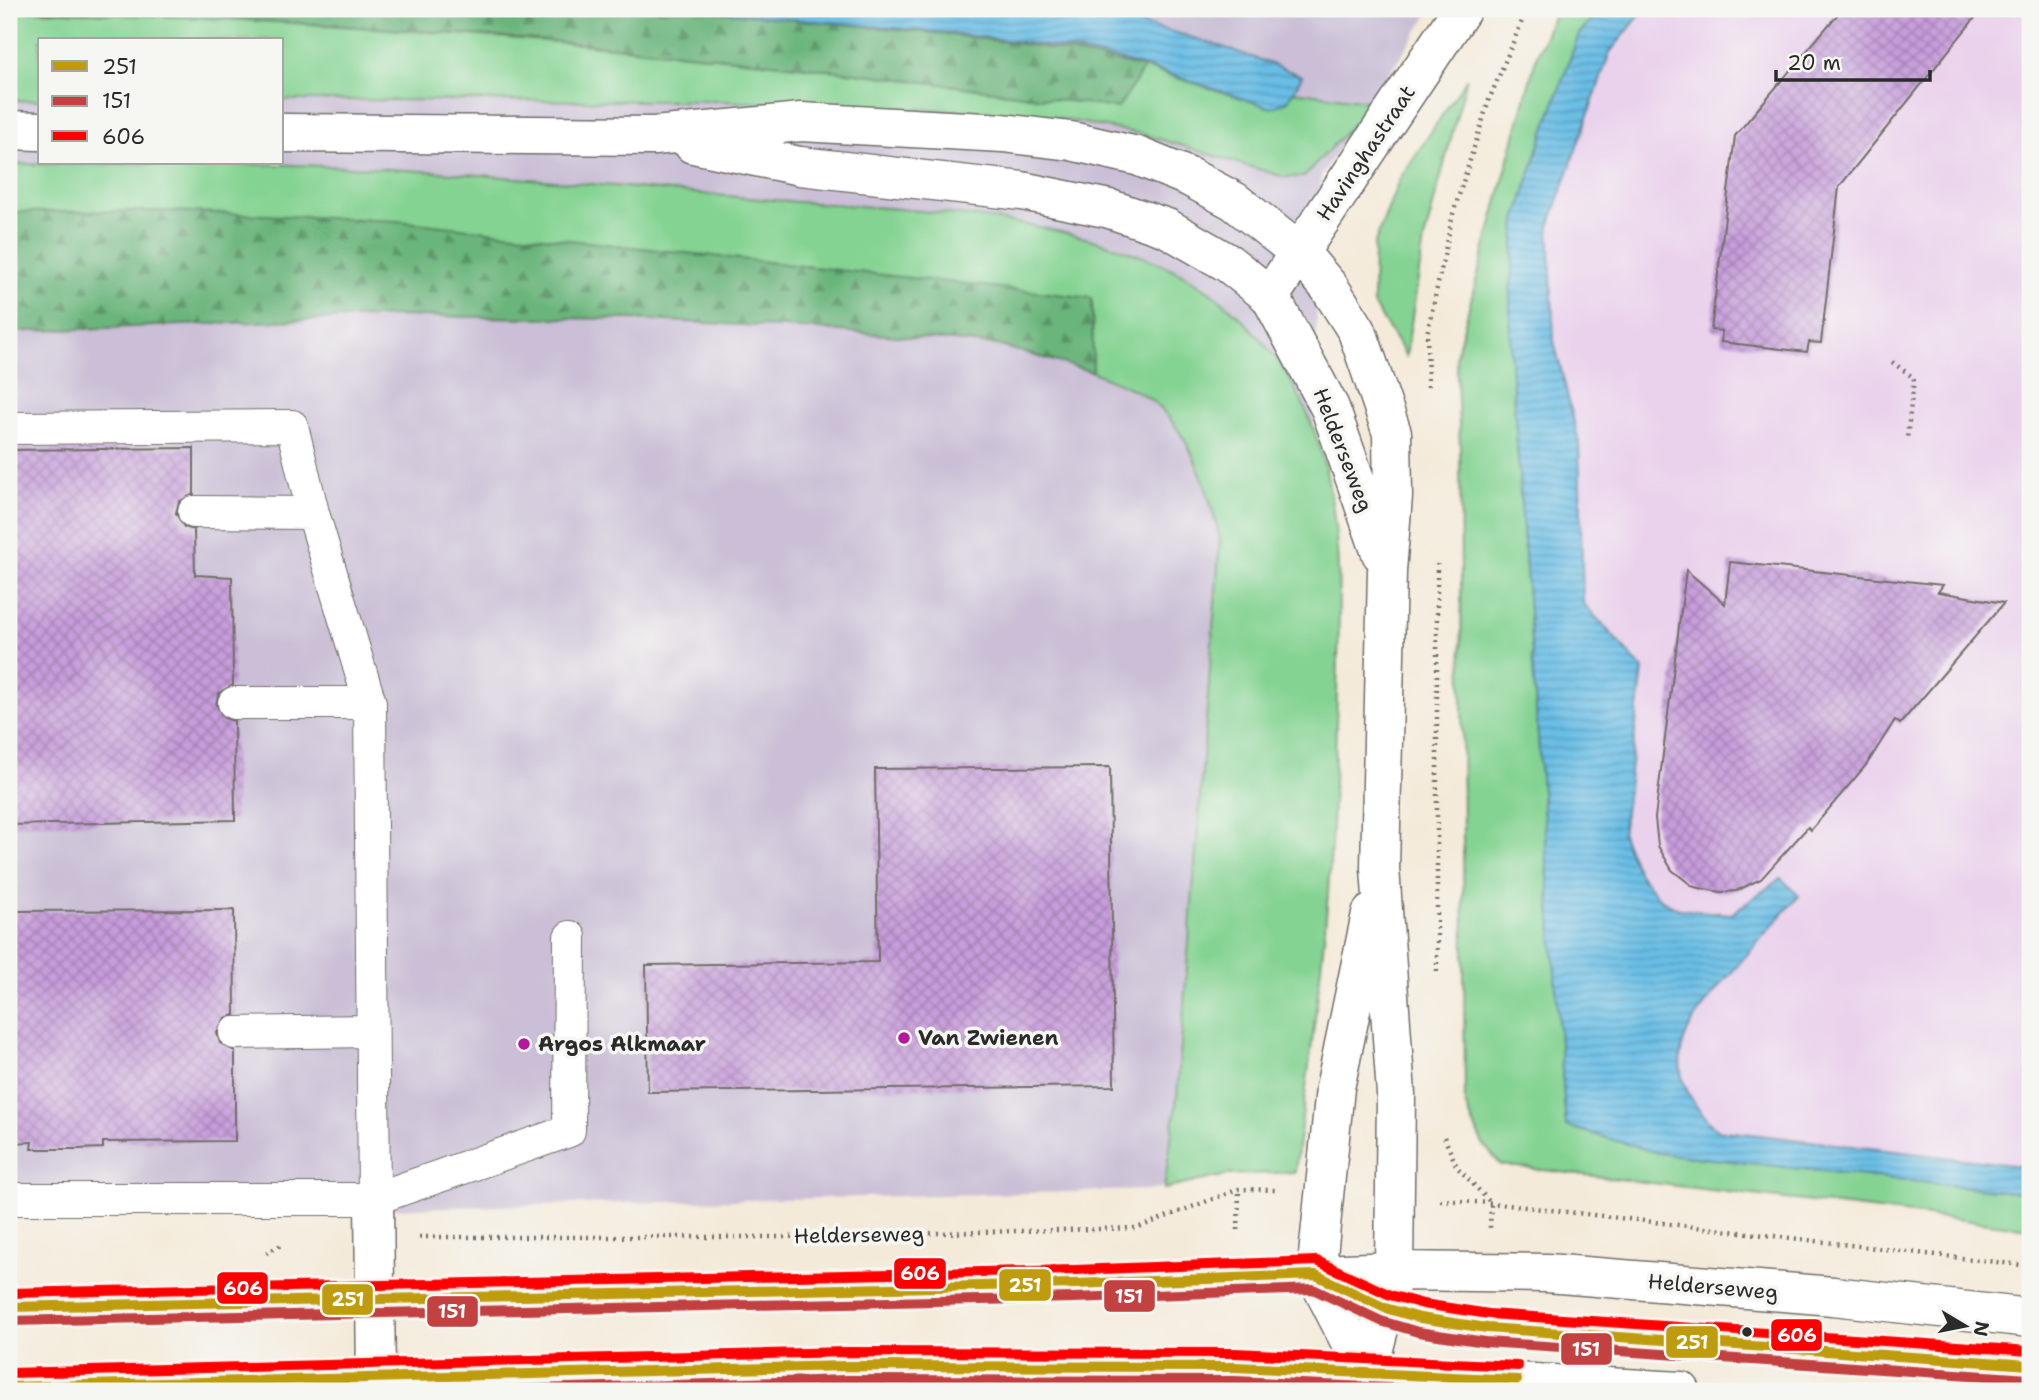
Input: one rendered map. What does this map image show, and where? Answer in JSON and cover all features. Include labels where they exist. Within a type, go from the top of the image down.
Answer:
[{"type":"main road","name":"Havinghastraat","points":[[1270,296],[1462,9]]},
{"type":"main road","name":"Helderseweg","points":[[654,136],[801,122],[1071,141],[1138,156],[1189,177],[1234,201],[1300,253],[1329,287],[1357,331],[1392,433],[1393,496],[1387,571],[1380,868],[1396,1094],[1394,1271],[1367,1375]]},
{"type":"main road","points":[[9,130],[38,131]]},
{"type":"main road","points":[[284,133],[654,136],[800,166],[1022,191],[1110,209],[1167,228],[1228,263],[1270,296]]},
{"type":"main road","name":"Helderseweg","points":[[1270,296],[1330,408],[1387,571]]},
{"type":"main road","name":"Helderseweg","points":[[1317,1275],[1335,1088],[1380,868]]},
{"type":"main road","points":[[374,1199],[376,1381]]},
{"type":"main road","name":"Helderseweg","points":[[9,1307],[1128,1283],[1394,1271],[1547,1273],[1833,1296],[2030,1318]]},
{"type":"main road","points":[[1317,1275],[1367,1375]]},
{"type":"main road","points":[[9,1387],[376,1381],[847,1366],[1235,1367],[1367,1375],[1484,1378],[1681,1391]]},
{"type":"lane","points":[[9,428],[292,426],[313,513],[370,703],[374,1199]]},
{"type":"lane","points":[[194,512],[313,513]]},
{"type":"lane","points":[[234,703],[370,703]]},
{"type":"lane","points":[[9,1199],[374,1199],[569,1131],[570,937]]},
{"type":"lane","points":[[235,1033],[372,1031]]},
{"type":"lane","name":"Helderseweg","points":[[1317,1275],[1385,1308],[1420,1318],[1547,1334],[2030,1365]]},
{"type":"path","points":[[1428,389],[1427,334],[1453,214],[1489,100],[1527,9]]},
{"type":"path","points":[[1892,362],[1914,378],[1906,438]]},
{"type":"path","points":[[1437,558],[1437,979]]},
{"type":"path","points":[[1443,1133],[1457,1167],[1491,1203],[2030,1266]]},
{"type":"path","name":"Helderseweg","points":[[471,1239],[798,1237],[1136,1228],[1239,1189]]},
{"type":"shaded area","points":[[9,9],[1432,9],[1321,175],[1291,1164],[1148,1190],[9,1218]]},
{"type":"shaded area","points":[[1600,9],[2030,9],[2030,1212],[1537,1158],[1477,354],[1554,103]]},
{"type":"green space","points":[[695,9],[977,38],[1144,68],[1118,108],[807,67],[575,43],[292,23],[9,10]]},
{"type":"green space","points":[[1556,9],[1600,9],[1579,34],[1540,143],[1516,221],[1510,295],[1511,361],[1566,1126],[1658,1153],[2030,1194],[2030,1228],[1501,1165],[1482,1143],[1465,1104],[1460,446],[1456,356],[1536,58]]},
{"type":"green space","points":[[9,10],[292,23],[668,52],[1118,107],[1144,68],[1271,107],[1288,101],[1294,91],[1373,102],[1304,177],[1284,177],[1146,135],[1037,114],[719,101],[284,100],[284,38],[38,38],[38,100],[9,101]]},
{"type":"green space","points":[[1467,78],[1424,240],[1406,356],[1373,304],[1374,245],[1399,180]]},
{"type":"green space","points":[[9,164],[257,164],[356,167],[964,215],[1065,233],[1114,246],[1185,276],[1229,307],[1266,346],[1296,391],[1308,415],[1320,447],[1328,481],[1337,551],[1339,622],[1331,852],[1321,972],[1295,1172],[1227,1175],[1164,1189],[1177,1097],[1220,539],[1198,466],[1169,418],[1142,394],[1093,372],[1092,298],[9,212]]},
{"type":"green space","points":[[172,211],[398,221],[1092,298],[1093,372],[997,345],[818,329],[630,319],[403,316],[9,332],[9,212]]},
{"type":"water","points":[[695,9],[1060,9],[1123,20],[1183,35],[1302,76],[1288,101],[1271,108],[1148,68],[1072,50],[978,36]]},
{"type":"water","points":[[1600,9],[1645,9],[1610,52],[1549,227],[1554,341],[1579,442],[1583,603],[1643,669],[1622,835],[1639,874],[1660,899],[1679,909],[1731,914],[1781,878],[1799,896],[1713,994],[1688,1031],[1681,1049],[1680,1067],[1685,1087],[1716,1130],[2030,1167],[2030,1194],[1658,1153],[1566,1126],[1511,361],[1510,295],[1516,221],[1540,143],[1579,34]]},
{"type":"building","points":[[1842,9],[1982,9],[1839,187],[1821,343],[1809,342],[1807,352],[1721,342],[1722,331],[1711,330],[1735,136]]},
{"type":"building","points":[[194,448],[194,494],[179,502],[176,513],[184,527],[194,530],[195,575],[232,577],[233,685],[219,693],[216,704],[224,718],[234,721],[235,820],[9,825],[9,450]]},
{"type":"building","points":[[1730,562],[1943,585],[1938,592],[2004,603],[1900,724],[1895,720],[1867,764],[1811,830],[1808,827],[1761,879],[1736,891],[1721,892],[1694,887],[1672,870],[1658,846],[1655,818],[1686,570],[1725,604]]},
{"type":"building","points":[[1110,767],[1114,1086],[648,1092],[646,965],[878,962],[875,769]]},
{"type":"building","points":[[234,910],[235,1015],[225,1018],[217,1033],[220,1043],[235,1051],[235,1141],[103,1142],[103,1148],[77,1149],[31,1149],[32,1142],[9,1143],[9,911]]},
{"type":"transit line","name":"606","points":[[9,1293],[1074,1270],[1317,1261],[1390,1295],[1423,1304],[1489,1314],[2030,1351]]},
{"type":"transit line","name":"251","points":[[9,1307],[1074,1284],[1316,1275],[1385,1308],[1420,1318],[1487,1328],[2030,1365]]},
{"type":"transit line","name":"151","points":[[9,1321],[1074,1298],[1313,1289],[1381,1321],[1418,1332],[1485,1342],[2029,1379]]},
{"type":"transit line","name":"606","points":[[9,1373],[847,1352],[1235,1353],[1518,1366]]},
{"type":"transit line","name":"251","points":[[9,1387],[847,1366],[1235,1367],[1517,1380]]},
{"type":"transit line","name":"151","points":[[469,1391],[847,1380],[1235,1381],[1457,1391]]},
{"type":"place","name":"Van Zwienen","points":[[904,1038]]},
{"type":"place","name":"Argos Alkmaar","points":[[524,1044]]}]
